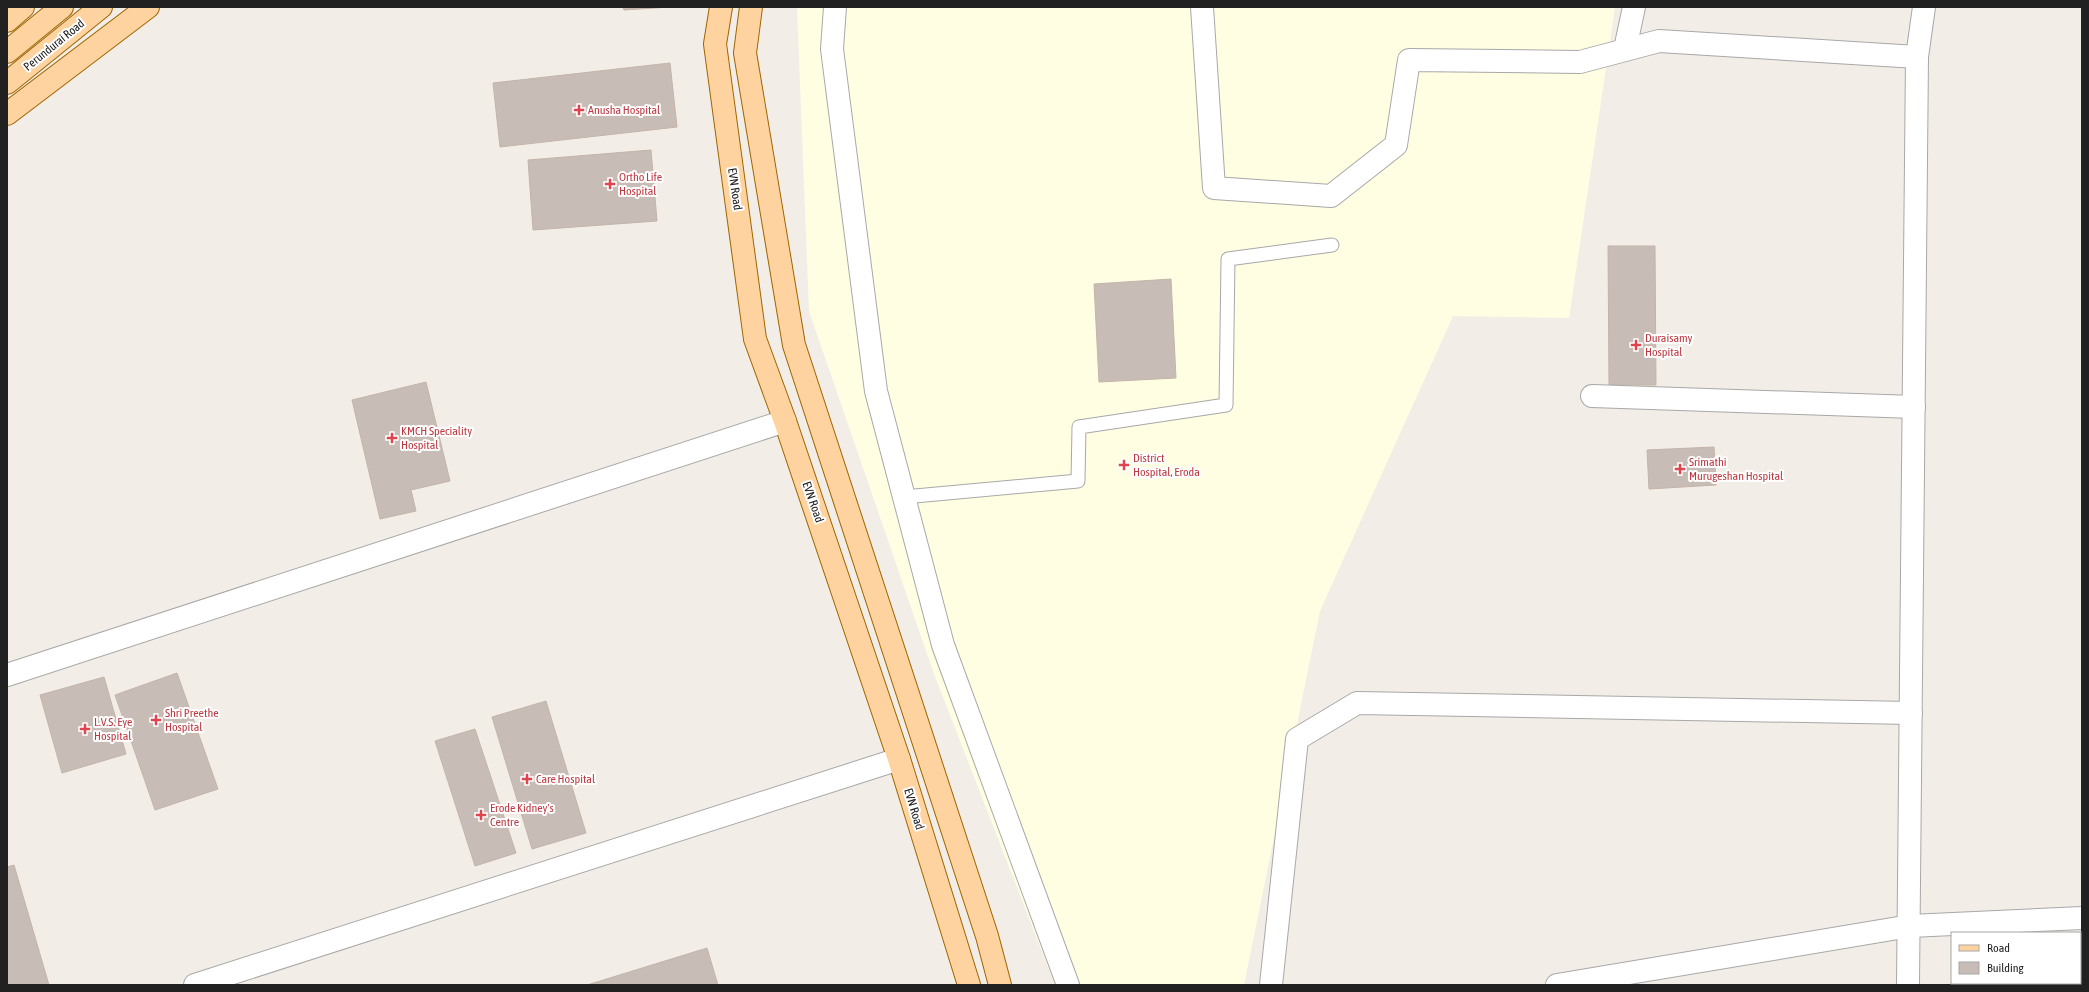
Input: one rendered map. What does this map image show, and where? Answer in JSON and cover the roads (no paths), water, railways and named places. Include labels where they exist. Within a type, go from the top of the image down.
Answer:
[{"type":"main road","points":[[7,21],[23,7]]},
{"type":"main road","name":"Perundurai Road","points":[[7,52],[62,7]]},
{"type":"main road","name":"Perundurai Road","points":[[7,83],[101,7]]},
{"type":"main road","points":[[7,114],[148,7]]},
{"type":"main road","name":"EVN Road","points":[[721,7],[715,44],[755,339],[785,421],[898,759],[969,985]]},
{"type":"main road","points":[[751,7],[745,53],[794,345],[984,928],[1000,985]]},
{"type":"street","points":[[835,7],[832,49],[876,391],[943,645],[1068,985]]},
{"type":"street","points":[[1202,7],[1214,188],[1331,196],[1396,145],[1409,60],[1580,62],[1659,41],[1917,57]]},
{"type":"street","points":[[1625,49],[1634,7]]},
{"type":"street","points":[[1908,985],[1910,926],[1917,57],[1924,7]]},
{"type":"street","points":[[1592,396],[1914,408]]},
{"type":"street","points":[[7,675],[785,421]]},
{"type":"street","points":[[1271,985],[1297,739],[1357,703],[1911,714]]},
{"type":"street","points":[[195,985],[240,978],[898,759]]},
{"type":"street","points":[[1557,985],[1910,926],[2082,918]]},
{"type":"lane","points":[[904,497],[1078,481],[1079,427],[1226,405],[1228,259],[1332,244]]},
{"type":"place","name":"Anusha Hospital","points":[[579,110]]},
{"type":"place","name":"Ortho Life Hospital","points":[[610,184]]},
{"type":"place","name":"Duraisamy Hospital","points":[[1636,345]]},
{"type":"place","name":"KMCH Speciality Hospital","points":[[392,438]]},
{"type":"place","name":"District Hospital, Eroda","points":[[1124,465]]},
{"type":"place","name":"Srimathi Murugeshan Hospital","points":[[1680,469]]},
{"type":"place","name":"Shri Preethe Hospital","points":[[156,720]]},
{"type":"place","name":"L.V.S. Eye Hospital","points":[[85,729]]},
{"type":"place","name":"Care Hospital","points":[[527,779]]},
{"type":"place","name":"Erode Kidney's Centre","points":[[481,815]]}]
